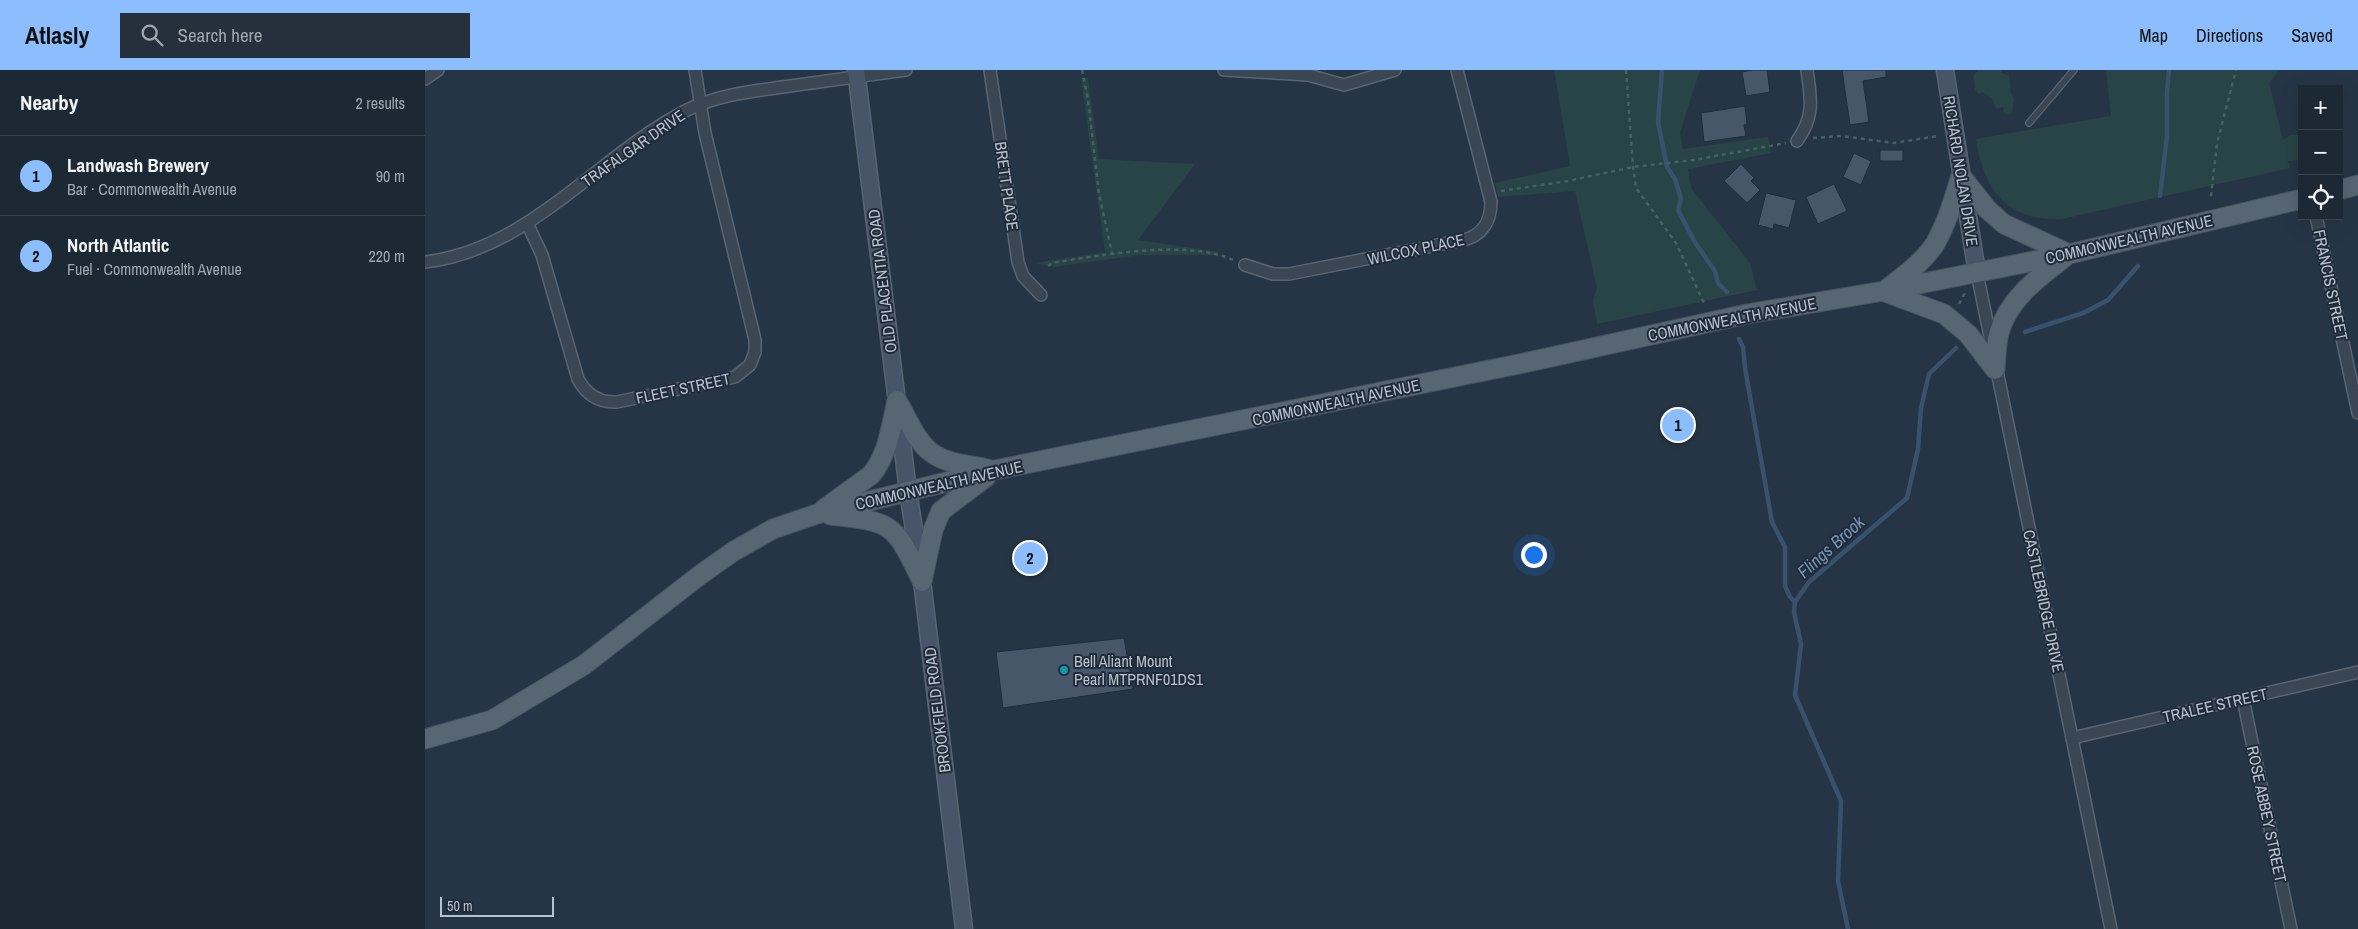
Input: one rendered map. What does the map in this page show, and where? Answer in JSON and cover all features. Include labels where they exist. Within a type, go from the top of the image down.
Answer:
[{"type":"main road","name":"RICHARD NOLAN DRIVE","points":[[1945,70],[1977,272]]},
{"type":"main road","name":"OLD PLACENTIA ROAD","points":[[857,73],[908,491]]},
{"type":"main road","points":[[1961,176],[1987,209],[2004,224],[2069,254],[2040,276],[2010,308],[1999,335],[1995,369]]},
{"type":"main road","points":[[1884,292],[1921,260],[1934,245],[1943,229],[1961,176]]},
{"type":"main road","points":[[2343,189],[2358,185]]},
{"type":"main road","name":"COMMONWEALTH AVENUE","points":[[425,739],[492,720],[584,666],[700,575],[734,551],[773,528],[817,514],[995,470],[1505,367],[1747,314],[1884,292],[2069,254],[2298,200]]},
{"type":"main road","points":[[1884,292],[1923,304],[1944,314],[1968,334],[1995,369]]},
{"type":"main road","points":[[897,402],[924,445],[932,454],[955,463],[995,470]]},
{"type":"main road","points":[[817,514],[871,475],[877,468],[885,449],[897,402]]},
{"type":"main road","points":[[922,581],[933,530],[941,511],[995,470]]},
{"type":"main road","name":"BROOKFIELD ROAD","points":[[908,491],[922,581],[964,929]]},
{"type":"main road","points":[[817,514],[873,520],[893,530],[901,538],[922,581]]},
{"type":"street","points":[[425,79],[438,70]]},
{"type":"street","name":"FLEET STREET","points":[[527,223],[541,255],[578,379],[588,393],[605,401],[617,402],[729,380],[741,374],[753,359],[755,340],[699,104],[695,70]]},
{"type":"street","name":"TRAFALGAR DRIVE","points":[[425,262],[481,248],[501,239],[527,223],[662,125],[699,104],[733,94],[857,73],[906,70]]},
{"type":"street","name":"BRETT PLACE","points":[[990,70],[1018,262],[1023,276],[1041,295]]},
{"type":"street","points":[[1224,70],[1308,75],[1344,85],[1395,70]]},
{"type":"street","name":"WILCOX PLACE","points":[[1245,265],[1273,274],[1289,274],[1471,238],[1483,229],[1489,216],[1489,193],[1457,70]]},
{"type":"street","points":[[1797,141],[1808,122],[1811,107],[1807,70]]},
{"type":"street","name":"FRANCIS STREET","points":[[2317,220],[2358,411]]},
{"type":"street","name":"CASTLEBRIDGE DRIVE","points":[[1977,272],[1995,369],[2111,929]]},
{"type":"street","name":"TRALEE STREET","points":[[2072,738],[2358,672]]},
{"type":"street","name":"ROSE ABBEY STREET","points":[[2243,698],[2291,929]]},
{"type":"lane","points":[[2029,123],[2075,70]]},
{"type":"path","points":[[1082,70],[1088,99],[1099,194],[1112,253]]},
{"type":"path","points":[[1626,70],[1636,188],[1676,243],[1704,303]]},
{"type":"path","points":[[2211,196],[2217,143],[2236,70]]},
{"type":"path","points":[[1489,193],[1568,181],[1633,167],[1675,162],[1825,136],[1893,143],[1938,136]]},
{"type":"path","points":[[1048,266],[1112,253],[1144,251],[1213,252],[1245,265]]},
{"type":"path","points":[[1959,304],[1965,293]]},
{"type":"green space","points":[[1554,70],[1700,70],[1680,133],[1683,149],[1768,137],[1771,153],[1688,169],[1691,188],[1750,263],[1757,290],[1597,324],[1593,300],[1597,288],[1575,191],[1498,197],[1495,183],[1570,166]]},
{"type":"green space","points":[[1978,70],[2002,70],[2002,73],[2009,76],[2011,94],[2014,98],[2012,113],[2008,115],[2004,113],[2003,107],[1996,109],[1993,100],[1983,92],[1979,94],[1975,89],[1973,76]]},
{"type":"green space","points":[[2106,70],[2279,70],[2269,83],[2283,140],[2290,135],[2298,134],[2298,160],[2288,161],[2290,168],[2062,219],[2026,215],[2012,208],[2001,199],[1992,187],[1979,157],[1976,139],[2111,116]]},
{"type":"green space","points":[[1081,78],[1088,78],[1099,159],[1195,164],[1138,240],[1219,252],[1218,255],[1140,255],[1054,267],[1035,263],[1105,252]]},
{"type":"building","points":[[1767,70],[1770,92],[1746,96],[1742,72]]},
{"type":"building","points":[[1842,70],[1886,70],[1886,77],[1863,81],[1869,122],[1850,125]]},
{"type":"building","points":[[1745,106],[1747,124],[1744,125],[1746,136],[1704,142],[1701,113]]},
{"type":"building","points":[[1880,150],[1903,150],[1903,161],[1880,161]]},
{"type":"building","points":[[1854,153],[1871,161],[1861,185],[1843,177]]},
{"type":"building","points":[[1741,164],[1754,178],[1751,181],[1760,190],[1747,203],[1724,181]]},
{"type":"building","points":[[1834,184],[1847,211],[1818,224],[1806,197]]},
{"type":"building","points":[[1766,193],[1796,200],[1789,228],[1774,224],[1773,229],[1758,225]]},
{"type":"building","name":"Bell Aliant Mount Pearl MTPRNF01DS1","points":[[1124,638],[1133,689],[1003,708],[996,652]]},
{"type":"waterway","points":[[1662,70],[1658,122],[1667,167],[1675,179],[1681,199],[1678,210],[1696,244],[1715,271],[1718,283],[1727,292]]},
{"type":"waterway","points":[[2160,196],[2167,136],[2169,70]]},
{"type":"waterway","points":[[2025,332],[2083,313],[2108,300],[2138,266]]},
{"type":"waterway","points":[[1739,339],[1743,347],[1772,522],[1785,547],[1785,586],[1790,597],[1795,602]]},
{"type":"waterway","name":"Flings Brook","points":[[1848,929],[1838,881],[1841,801],[1795,695],[1801,644],[1794,612],[1795,602],[1809,582],[1907,498],[1918,449],[1921,408],[1929,374],[1956,348]]},
{"type":"place","name":"Landwash Brewery","points":[[1678,425]]},
{"type":"place","name":"North Atlantic","points":[[1030,558]]},
{"type":"place","name":"Bell Aliant Mount Pearl MTPRNF01DS1","points":[[1064,670]]}]
